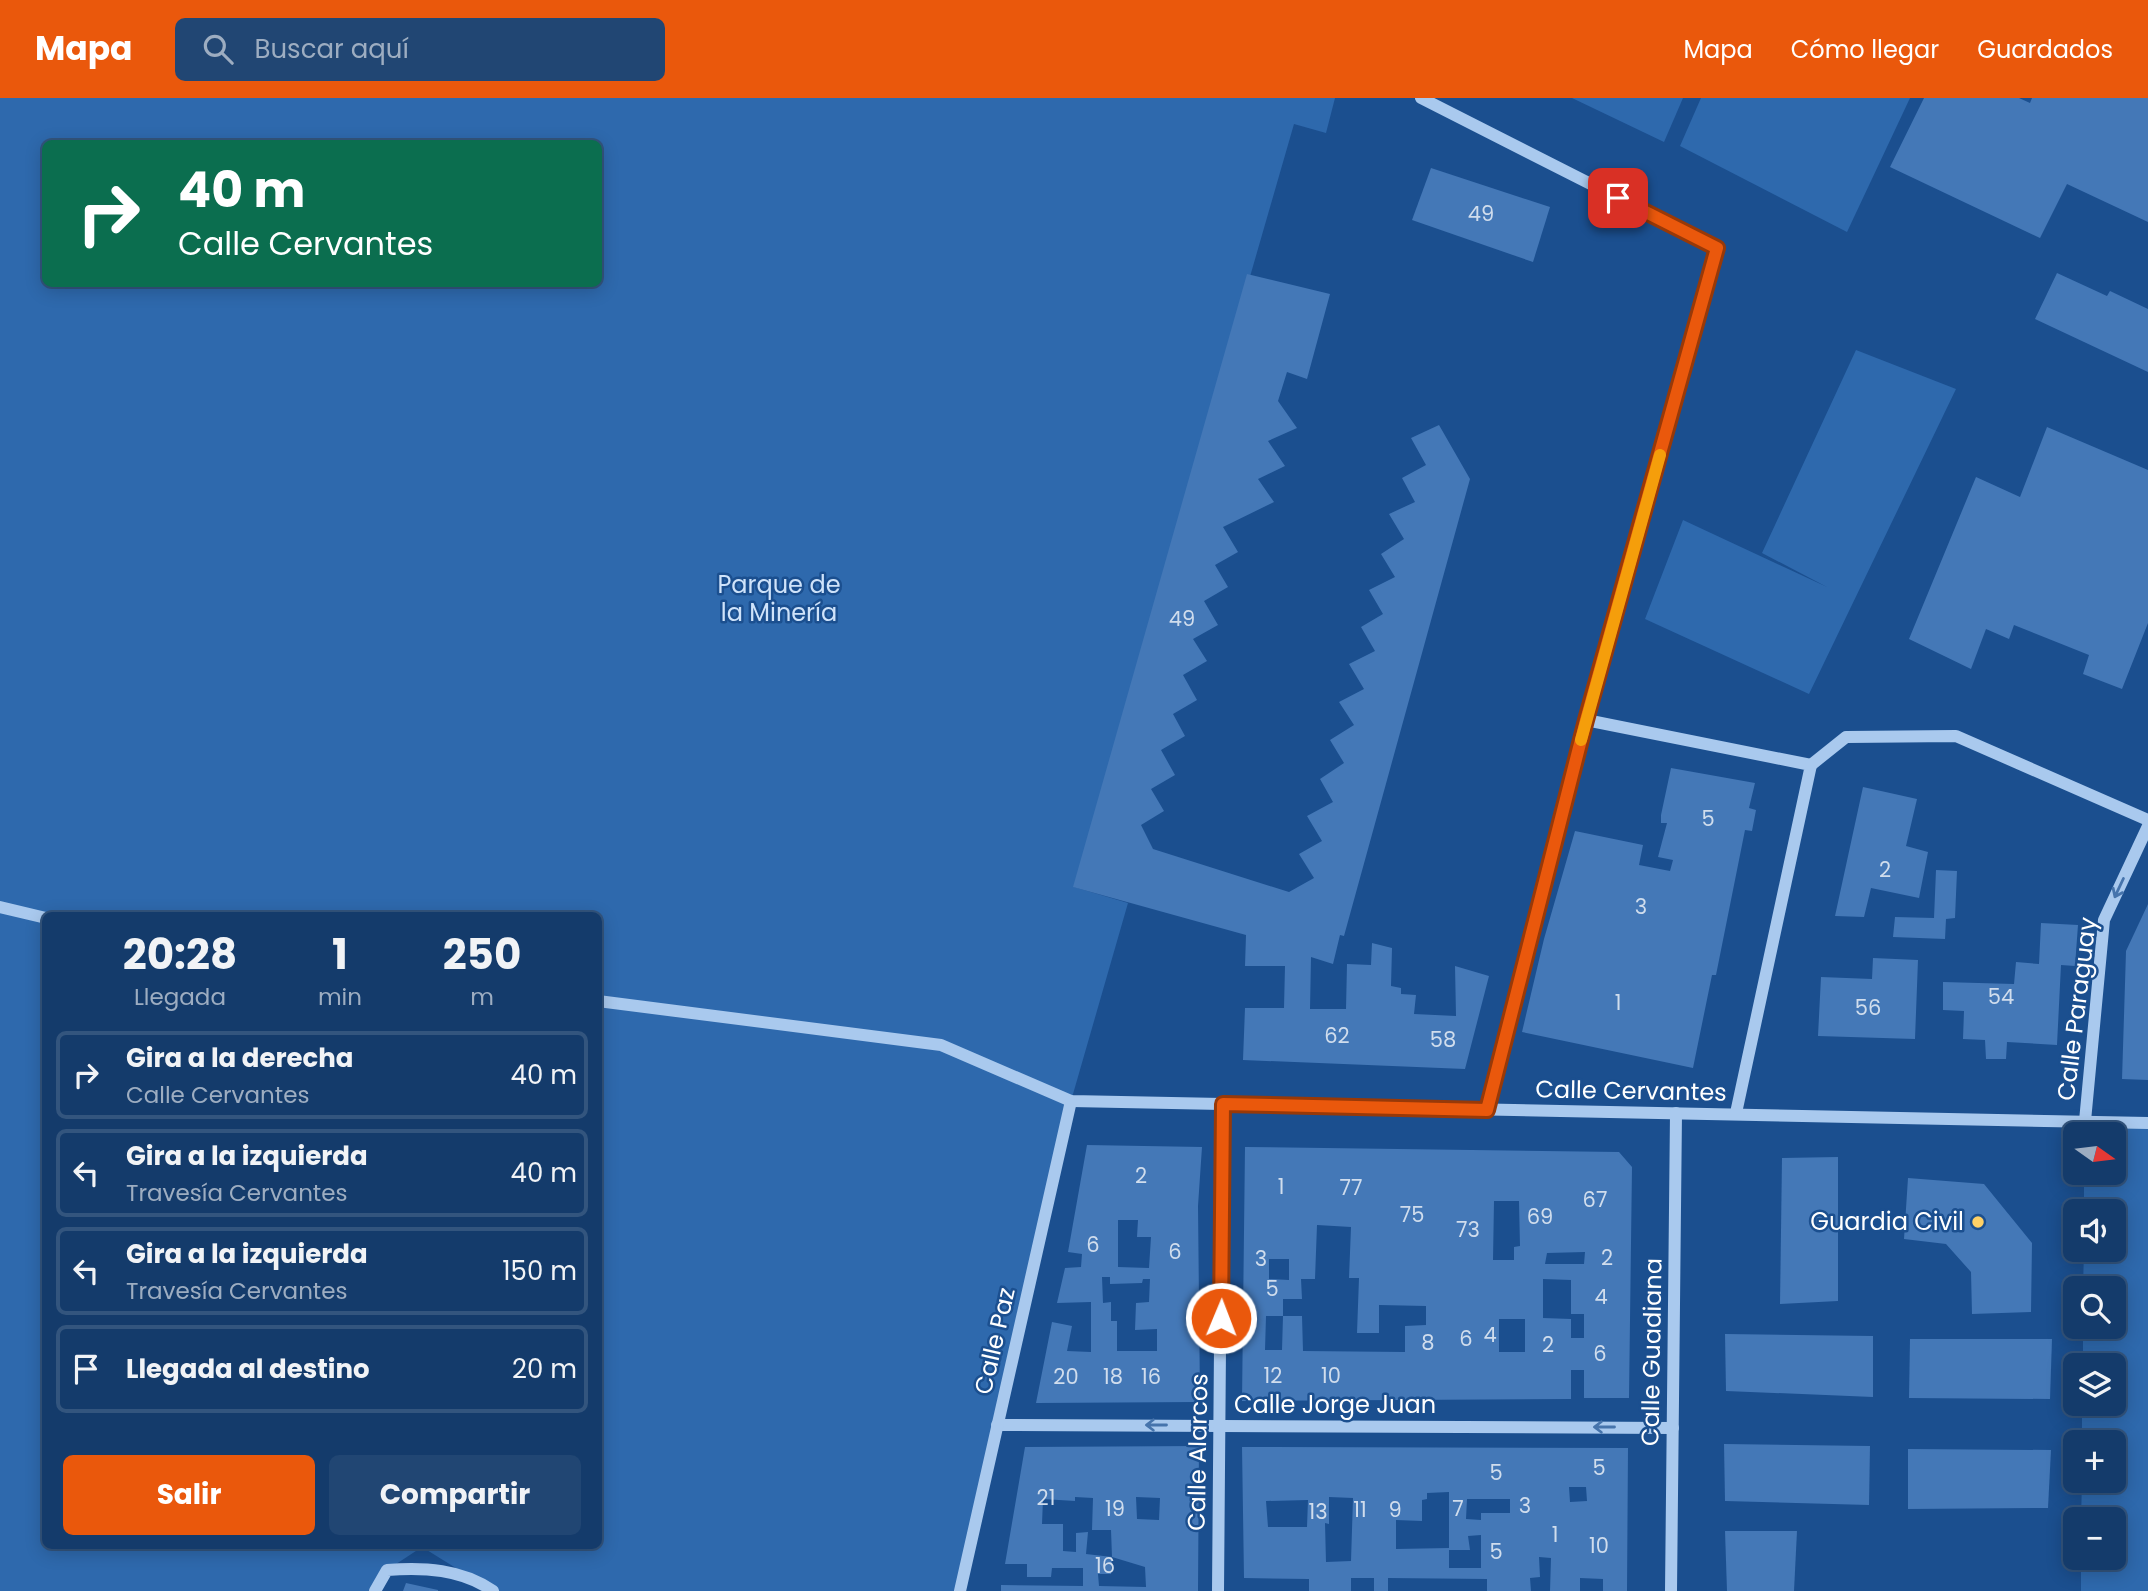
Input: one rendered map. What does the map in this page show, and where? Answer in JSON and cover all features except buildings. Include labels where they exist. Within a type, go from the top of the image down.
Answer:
[{"type":"street","points":[[1421,98],[1717,248],[1586,720],[1487,1110]]},
{"type":"street","points":[[1586,720],[1811,765]]},
{"type":"street","points":[[1736,1113],[1811,765],[1846,737],[1956,736],[2148,820]]},
{"type":"street","name":"Calle Paraguay","points":[[2085,1121],[2104,920],[2148,826]]},
{"type":"street","points":[[0,907],[42,917]]},
{"type":"street","points":[[602,1002],[941,1045],[1071,1101]]},
{"type":"street","name":"Calle Cervantes","points":[[1071,1101],[2148,1123]]},
{"type":"street","name":"Calle Paz","points":[[960,1591],[1071,1101]]},
{"type":"street","name":"Calle Alarcos","points":[[1217,1591],[1223,1104]]},
{"type":"street","name":"Calle Guadiana","points":[[1671,1591],[1676,1113]]},
{"type":"street","name":"Calle Jorge Juan","points":[[997,1425],[1673,1428]]},
{"type":"street","points":[[375,1591],[387,1570],[428,1567],[482,1583],[493,1591]]},
{"type":"green space","name":"Parque de la Minería","points":[[0,98],[1335,98],[1326,133],[1294,124],[1074,887],[1128,903],[1071,1101],[960,1591],[493,1591],[425,1549],[602,1549],[602,912],[42,912],[42,1549],[419,1549],[387,1570],[375,1591],[0,1591]]},
{"type":"green space","points":[[1572,98],[1683,98],[1664,142]]},
{"type":"green space","points":[[1701,98],[1910,98],[1847,232],[1680,146]]},
{"type":"green space","points":[[1856,350],[1956,389],[1809,694],[1645,619],[1683,520],[1827,587],[1762,553]]},
{"type":"green space","points":[[2126,1122],[2148,1123],[2148,1591],[2081,1591],[2081,1570],[2126,1570],[2126,1507],[2081,1507],[2082,1493],[2126,1493],[2126,1430],[2082,1430],[2082,1416],[2126,1416],[2126,1353],[2083,1353],[2083,1339],[2126,1339],[2126,1276],[2083,1276],[2084,1262],[2126,1262],[2126,1199],[2084,1199],[2084,1185],[2126,1185]]},
{"type":"slow traffic","points":[[1581,740],[1660,455]]},
{"type":"place","name":"Guardia Civil","points":[[1978,1222]]},
{"type":"route","points":[[1221,1318],[1223,1104],[1487,1110],[1586,720],[1717,248],[1618,198]]}]
